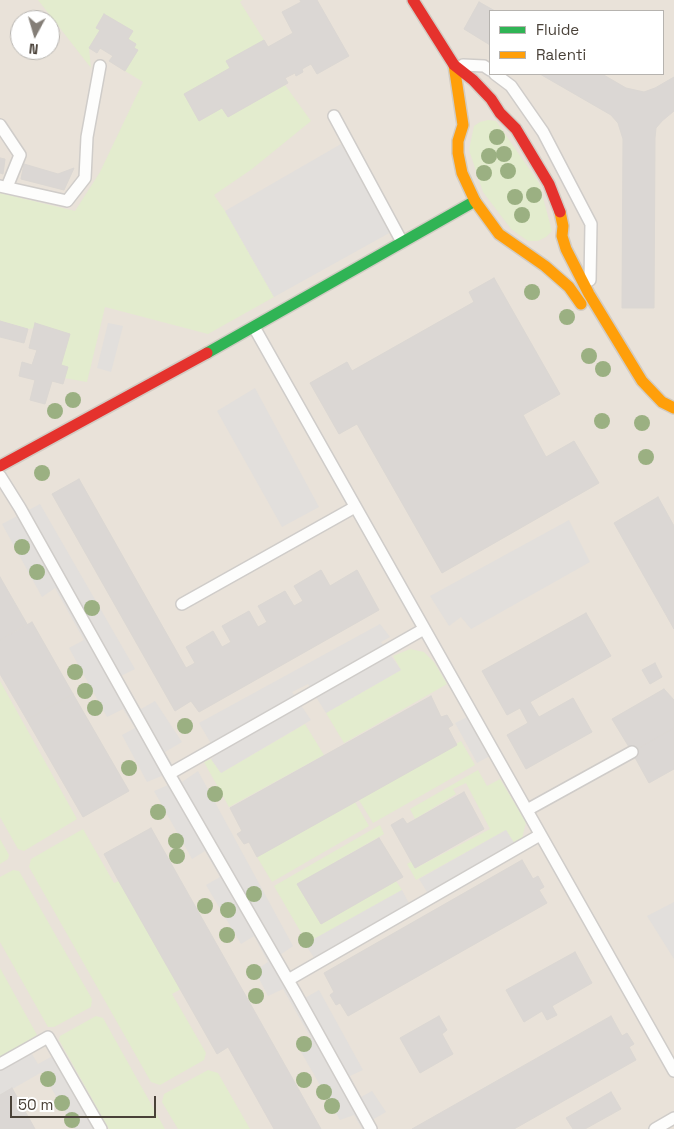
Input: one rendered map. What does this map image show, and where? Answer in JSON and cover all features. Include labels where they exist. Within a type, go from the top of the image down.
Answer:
[{"type":"street","points":[[413,0],[454,65],[473,80],[516,129],[549,184],[560,212],[563,226],[555,244],[539,252],[522,251]]},
{"type":"street","points":[[454,65],[463,125]]},
{"type":"street","points":[[500,113],[481,112],[468,118],[463,125],[458,141],[462,174],[475,201],[499,234],[545,266],[569,287],[601,336]]},
{"type":"street","points":[[0,466],[254,327],[475,201]]},
{"type":"street","points":[[555,244],[566,250],[589,294],[642,381],[662,402],[674,408]]},
{"type":"lane","points":[[454,65],[484,66],[489,69]]},
{"type":"lane","points":[[0,125],[20,154],[3,187],[68,201],[85,178],[87,137],[100,66]]},
{"type":"lane","points":[[496,75],[511,86],[543,132],[591,224],[589,294]]},
{"type":"lane","points":[[334,116],[402,242]]},
{"type":"lane","points":[[310,279],[316,291]]},
{"type":"lane","points":[[254,327],[674,1071]]},
{"type":"lane","points":[[0,476],[20,508],[371,1129]]},
{"type":"lane","points":[[182,604],[355,507]]},
{"type":"lane","points":[[169,774],[424,630]]},
{"type":"lane","points":[[527,810],[632,752]]},
{"type":"lane","points":[[288,980],[540,835]]},
{"type":"lane","points":[[0,1064],[48,1037],[100,1129]]},
{"type":"lane","points":[[655,1129],[674,1118]]},
{"type":"shaded area","points":[[0,0],[674,0],[674,1129],[0,1129]]},
{"type":"shaded area","points":[[341,144],[391,232],[274,297],[225,211]]},
{"type":"shaded area","points":[[108,323],[123,326],[111,372],[97,368]]},
{"type":"shaded area","points":[[255,388],[319,507],[282,527],[217,411]]},
{"type":"shaded area","points":[[40,504],[135,669],[121,676],[141,709],[155,701],[182,742],[165,752],[182,782],[198,771],[293,946],[280,955],[305,998],[319,990],[363,1070],[350,1076],[361,1097],[372,1091],[386,1112],[372,1120],[378,1129],[362,1129],[354,1115],[340,1120],[297,1045],[311,1038],[283,989],[268,996],[255,971],[268,962],[254,936],[241,944],[206,885],[220,877],[205,851],[192,859],[154,791],[168,785],[164,775],[147,782],[122,735],[135,728],[123,709],[107,717],[69,648],[84,640],[55,588],[42,597],[2,524]]},
{"type":"shaded area","points":[[569,520],[590,562],[471,629],[461,617],[449,626],[430,596]]},
{"type":"shaded area","points":[[380,624],[390,637],[381,642],[401,670],[326,713],[308,684],[292,692],[311,720],[221,773],[211,759],[217,754],[199,723]]},
{"type":"shaded area","points":[[475,713],[497,752],[477,763],[455,723]]},
{"type":"shaded area","points":[[506,830],[519,851],[432,900],[419,879]]},
{"type":"shaded area","points":[[402,890],[413,911],[319,965],[305,944]]},
{"type":"shaded area","points":[[674,902],[674,959],[647,916]]},
{"type":"shaded area","points":[[27,1046],[38,1064],[60,1052],[104,1129],[75,1129],[42,1072],[0,1096],[0,1062]]},
{"type":"green space","points":[[38,0],[242,0],[240,2],[264,40],[226,61],[230,68],[199,121],[222,108],[228,117],[285,85],[311,121],[252,169],[214,195],[274,297],[208,334],[105,307],[87,382],[64,378],[35,328],[28,329],[0,321],[0,193],[75,211],[100,172],[143,82],[125,71],[137,50],[134,48],[136,44],[128,39],[133,31],[104,14],[96,27],[100,30],[89,48],[91,68],[60,28],[60,10],[46,10]]},
{"type":"green space","points":[[488,120],[496,121],[539,183],[552,231],[538,241],[528,241],[511,229],[483,192],[469,150],[474,126]]},
{"type":"green space","points":[[410,649],[424,652],[434,662],[447,684],[344,743],[326,713],[401,670],[393,656]]},
{"type":"green space","points":[[0,681],[77,819],[24,851],[18,849],[0,817]]},
{"type":"green space","points":[[305,724],[324,755],[229,807],[204,762],[211,759],[221,773]]},
{"type":"green space","points":[[461,741],[475,765],[373,823],[359,800]]},
{"type":"green space","points":[[478,770],[487,786],[500,779],[526,822],[519,851],[506,830],[416,880],[407,864],[412,861],[416,868],[490,829],[466,783],[453,789],[456,794],[415,819],[410,809]]},
{"type":"green space","points":[[355,802],[369,826],[272,882],[257,857]]},
{"type":"green space","points":[[380,825],[384,834],[297,884],[321,924],[396,881],[402,890],[312,940],[303,936],[274,886]]},
{"type":"green space","points":[[83,829],[114,883],[119,881],[181,989],[172,994],[206,1053],[204,1060],[160,1085],[151,1082],[29,867],[31,859]]},
{"type":"green space","points":[[0,839],[9,855],[8,859],[0,864]]},
{"type":"green space","points":[[13,870],[19,871],[92,999],[91,1007],[54,1027],[48,1027],[0,942],[0,877]]},
{"type":"green space","points":[[0,968],[37,1035],[0,1058]]},
{"type":"green space","points":[[96,1016],[103,1018],[165,1129],[109,1129],[59,1040],[60,1036]]},
{"type":"green space","points":[[208,1070],[218,1073],[250,1129],[178,1129],[162,1102],[164,1094]]},
{"type":"building","points":[[300,0],[317,0],[349,56],[317,74],[311,64],[302,69],[303,72],[296,76],[295,73],[285,78],[288,83],[228,117],[222,108],[199,121],[184,94],[230,68],[226,61],[264,40],[268,47],[293,33],[282,12],[301,2]]},
{"type":"building","points":[[479,2],[493,10],[489,10],[489,44],[464,29]]},
{"type":"building","points":[[104,14],[133,31],[128,39],[136,44],[134,48],[138,50],[125,71],[109,61],[113,56],[100,48],[97,53],[89,48],[100,30],[96,28]]},
{"type":"building","points":[[542,75],[604,75],[626,88],[644,92],[674,77],[674,111],[656,128],[655,138],[654,308],[622,308],[623,139],[618,123],[611,115]]},
{"type":"building","points":[[0,158],[5,159],[3,174],[0,173]]},
{"type":"building","points":[[24,164],[58,174],[74,168],[64,190],[21,179]]},
{"type":"building","points":[[494,278],[560,394],[523,415],[546,457],[574,441],[599,483],[442,573],[357,424],[339,434],[310,383],[347,362],[352,371],[474,302],[469,292]]},
{"type":"building","points":[[0,321],[28,329],[24,343],[0,337]]},
{"type":"building","points":[[35,323],[70,334],[61,365],[68,367],[63,384],[52,381],[45,404],[30,400],[35,380],[19,376],[22,362],[32,365],[37,350],[29,348]]},
{"type":"building","points":[[79,479],[186,668],[195,663],[186,647],[213,631],[222,647],[231,642],[222,626],[249,611],[258,627],[267,622],[258,606],[285,591],[294,606],[303,601],[294,586],[321,570],[330,586],[357,570],[379,610],[199,712],[191,701],[175,711],[52,494]]},
{"type":"building","points":[[658,497],[674,526],[674,629],[614,523]]},
{"type":"building","points":[[0,577],[27,624],[0,640]]},
{"type":"building","points":[[586,613],[611,656],[530,702],[539,717],[573,698],[592,732],[526,769],[507,735],[528,723],[520,708],[507,715],[482,671]]},
{"type":"building","points":[[32,622],[73,694],[27,720],[0,674],[0,640]]},
{"type":"building","points":[[655,663],[662,677],[650,684],[642,670]]},
{"type":"building","points":[[664,689],[674,700],[674,728],[632,752],[612,719]]},
{"type":"building","points":[[73,694],[129,791],[83,817],[27,720]]},
{"type":"building","points":[[431,696],[441,717],[447,715],[453,725],[448,728],[457,745],[257,857],[249,842],[244,844],[237,834],[242,831],[230,808]]},
{"type":"building","points":[[674,728],[674,769],[649,783],[632,752]]},
{"type":"building","points":[[464,792],[484,829],[415,868],[391,825],[403,818],[407,824]]},
{"type":"building","points":[[151,828],[321,1129],[274,1129],[228,1047],[217,1054],[117,878],[104,854]]},
{"type":"building","points":[[379,838],[403,877],[321,924],[297,884]]},
{"type":"building","points":[[522,860],[533,879],[538,876],[544,887],[539,890],[547,903],[348,1016],[340,1003],[336,1005],[330,995],[334,992],[324,973]]},
{"type":"building","points":[[575,952],[592,983],[552,1006],[557,1015],[547,1020],[542,1011],[524,1022],[506,990]]},
{"type":"building","points":[[439,1016],[447,1030],[442,1034],[453,1054],[420,1073],[400,1038]]},
{"type":"building","points":[[611,1016],[622,1036],[627,1033],[634,1044],[629,1047],[636,1060],[514,1129],[412,1129]]},
{"type":"building","points":[[12,1088],[35,1129],[0,1129],[0,1095]]},
{"type":"building","points":[[611,1092],[621,1109],[585,1129],[573,1129],[566,1118]]},
{"type":"traffic: fast","points":[[207,353],[475,201]]},
{"type":"traffic: slow","points":[[454,65],[463,125],[458,141],[458,153],[462,173],[475,201],[499,234],[545,266],[569,287],[581,304]]},
{"type":"traffic: slow","points":[[560,212],[563,226],[562,236],[566,249],[589,294],[642,381],[662,402],[674,408]]},
{"type":"traffic: jam","points":[[413,0],[454,65],[473,80],[516,129],[549,184],[560,212]]},
{"type":"traffic: jam","points":[[0,466],[207,353]]}]
